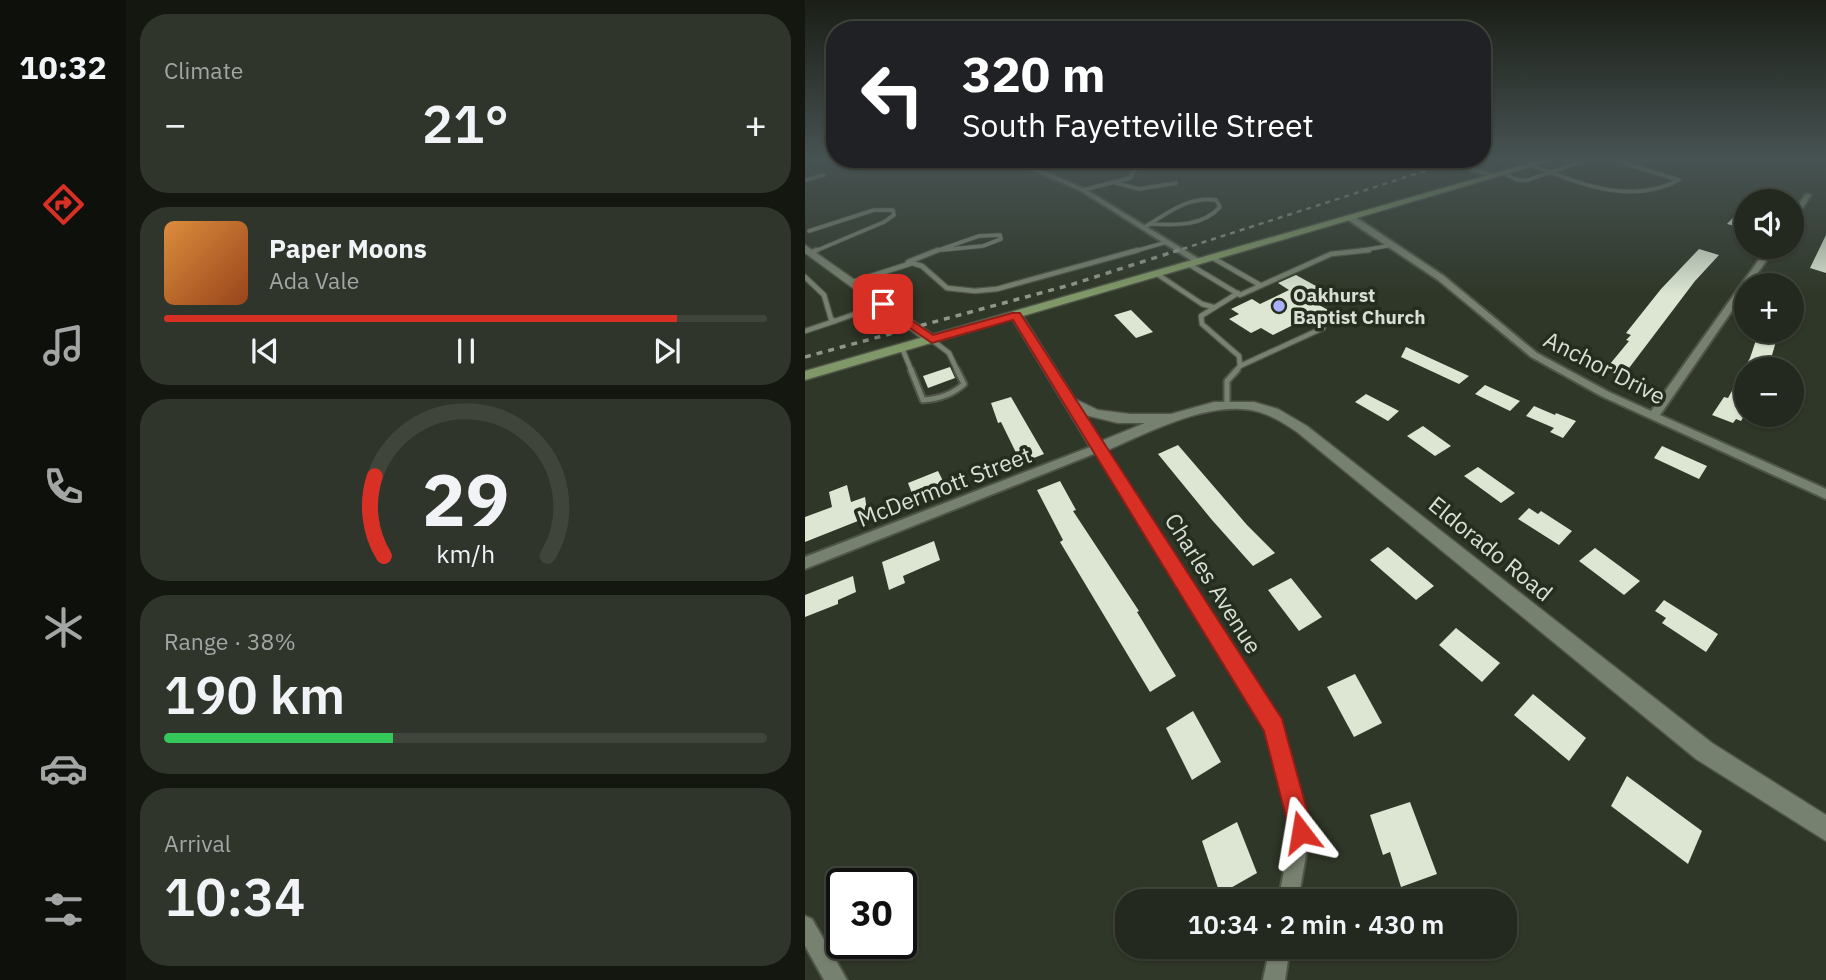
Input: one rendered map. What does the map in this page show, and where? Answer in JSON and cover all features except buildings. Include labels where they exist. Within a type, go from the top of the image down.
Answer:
[{"type":"main road","points":[[805,376],[1400,204]]},
{"type":"street","points":[[1107,204],[1147,226],[1195,263]]},
{"type":"street","name":"Anchor Drive","points":[[1351,218],[1441,278],[1534,355],[1605,394],[1826,495]]},
{"type":"street","points":[[808,250],[932,340]]},
{"type":"street","points":[[1654,415],[1764,259]]},
{"type":"street","name":"Charles Avenue","points":[[1016,315],[1274,727],[1301,832],[1290,889]]},
{"type":"street","points":[[1067,398],[1080,409],[1125,418],[1189,414]]},
{"type":"street","name":"Eldorado Road","points":[[1098,448],[1189,414],[1227,407],[1256,406],[1273,412],[1302,429],[1704,751],[1826,829]]},
{"type":"street","name":"McDermott Street","points":[[805,563],[1098,448]]},
{"type":"street","points":[[805,926],[836,980]]},
{"type":"street","points":[[1274,980],[1278,959]]},
{"type":"lane","points":[[1147,226],[1185,204]]},
{"type":"lane","points":[[1147,226],[1193,222],[1213,215],[1220,207],[1218,204]]},
{"type":"lane","points":[[808,250],[884,222],[894,215],[893,210],[874,211],[809,231]]},
{"type":"lane","points":[[853,282],[942,250],[988,234],[1000,235],[1001,239],[983,246],[942,250]]},
{"type":"lane","points":[[903,264],[922,266],[947,288],[975,291],[997,289],[1167,242]]},
{"type":"lane","points":[[1240,366],[1239,356],[1202,324],[1201,316],[1238,293],[1331,254],[1392,245]]},
{"type":"lane","points":[[1213,258],[1260,285]]},
{"type":"lane","points":[[1195,263],[1238,293]]},
{"type":"lane","points":[[1157,274],[1202,304],[1213,307]]},
{"type":"lane","points":[[805,277],[816,285],[829,302],[831,319],[835,321]]},
{"type":"lane","points":[[805,331],[883,304]]},
{"type":"lane","points":[[1227,407],[1227,382],[1240,366],[1323,328]]},
{"type":"lane","points":[[902,348],[923,400],[940,399],[964,384],[949,353],[932,340]]},
{"type":"railway","points":[[1173,252],[1323,204]]},
{"type":"railway","points":[[805,357],[1070,285],[1179,250]]},
{"type":"place","name":"Oakhurst Baptist Church","points":[[1279,306]]},
{"type":"route","points":[[883,304],[932,340],[1016,315],[1274,727],[1301,832]]}]
